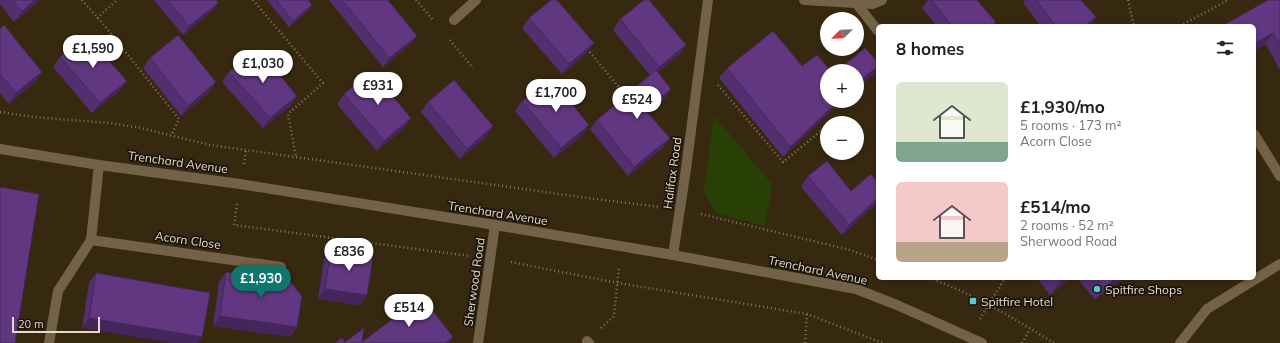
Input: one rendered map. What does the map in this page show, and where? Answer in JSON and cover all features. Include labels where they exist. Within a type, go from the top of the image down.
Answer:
[{"type":"street","points":[[454,20],[476,0]]},
{"type":"street","name":"Halifax Road","points":[[672,255],[686,169],[708,0]]},
{"type":"street","points":[[804,0],[872,4],[882,0]]},
{"type":"street","points":[[856,3],[876,28]]},
{"type":"street","points":[[1256,137],[1280,176]]},
{"type":"street","name":"Trenchard Avenue","points":[[0,148],[99,165],[240,184],[495,225],[672,255],[856,289],[982,343]]},
{"type":"street","points":[[49,343],[58,290],[91,240],[99,165]]},
{"type":"street","name":"Sherwood Road","points":[[478,343],[495,225]]},
{"type":"street","name":"Acorn Close","points":[[91,240],[282,267]]},
{"type":"street","points":[[1256,279],[1280,264]]},
{"type":"street","points":[[1180,343],[1207,309],[1254,280]]},
{"type":"path","points":[[82,0],[179,119],[171,136]]},
{"type":"path","points":[[97,18],[117,0]]},
{"type":"path","points":[[253,0],[322,83],[288,114],[296,157]]},
{"type":"path","points":[[1128,0],[1134,24]]},
{"type":"path","points":[[1184,24],[1228,0]]},
{"type":"path","points":[[587,48],[632,103]]},
{"type":"path","points":[[700,64],[783,162],[820,132]]},
{"type":"path","points":[[0,112],[33,117],[110,123],[141,128],[210,145],[588,198],[680,209],[850,250],[876,259]]},
{"type":"path","points":[[588,342],[614,316],[621,246]]},
{"type":"path","points":[[935,280],[947,284],[989,304],[1054,343]]},
{"type":"path","points":[[969,337],[1004,280]]},
{"type":"path","points":[[805,343],[807,314],[883,343]]},
{"type":"path","points":[[1022,343],[1030,329]]},
{"type":"green space","points":[[714,116],[772,184],[765,226],[716,213],[704,192]]},
{"type":"building","points":[[12,0],[35,0],[22,11]]},
{"type":"building","points":[[167,0],[216,0],[218,3],[189,26]]},
{"type":"building","points":[[276,0],[308,0],[312,5],[293,21]]},
{"type":"building","points":[[342,0],[388,0],[417,36],[389,58]]},
{"type":"building","points":[[551,0],[557,0],[594,43],[569,64],[529,18]]},
{"type":"building","points":[[644,0],[649,0],[686,45],[659,67],[620,19]]},
{"type":"building","points":[[931,0],[977,0],[996,22],[994,24],[950,24]]},
{"type":"building","points":[[1036,0],[1081,0],[1096,17],[1087,24],[1054,24]]},
{"type":"building","points":[[1268,0],[1280,0],[1280,45],[1273,33],[1256,43],[1256,24],[1226,24]]},
{"type":"building","points":[[4,25],[42,72],[16,93],[0,74],[0,29]]},
{"type":"building","points":[[773,31],[802,66],[817,55],[825,64],[820,64],[820,108],[831,108],[822,116],[820,116],[820,118],[790,147],[727,68]]},
{"type":"building","points":[[86,35],[127,81],[100,103],[60,57]]},
{"type":"building","points":[[178,35],[216,82],[188,106],[150,58]]},
{"type":"building","points":[[865,48],[876,60],[876,68],[864,77],[864,64],[846,64],[855,56],[864,56]]},
{"type":"building","points":[[258,49],[297,96],[270,118],[229,72]]},
{"type":"building","points":[[656,70],[671,89],[645,110],[670,138],[634,167],[597,120]]},
{"type":"building","points":[[371,71],[411,118],[384,141],[344,94]]},
{"type":"building","points":[[551,78],[589,125],[561,148],[522,101]]},
{"type":"building","points":[[454,80],[493,126],[467,149],[428,102]]},
{"type":"building","points":[[827,161],[851,191],[871,174],[876,180],[876,200],[849,225],[808,176]]},
{"type":"building","points":[[0,187],[39,194],[15,343],[0,343]]},
{"type":"building","points":[[331,249],[373,256],[367,295],[325,289]]},
{"type":"building","points":[[226,272],[288,279],[302,296],[297,327],[220,316]]},
{"type":"building","points":[[96,273],[210,293],[202,337],[89,318]]},
{"type":"building","points":[[1098,280],[1114,280],[1104,288]]},
{"type":"building","points":[[422,297],[453,337],[445,343],[335,343],[342,338],[345,342],[364,328],[362,342]]},
{"type":"place","name":"Spitfire Shops","points":[[1097,289]]},
{"type":"place","name":"Spitfire Hotel","points":[[973,301]]}]
